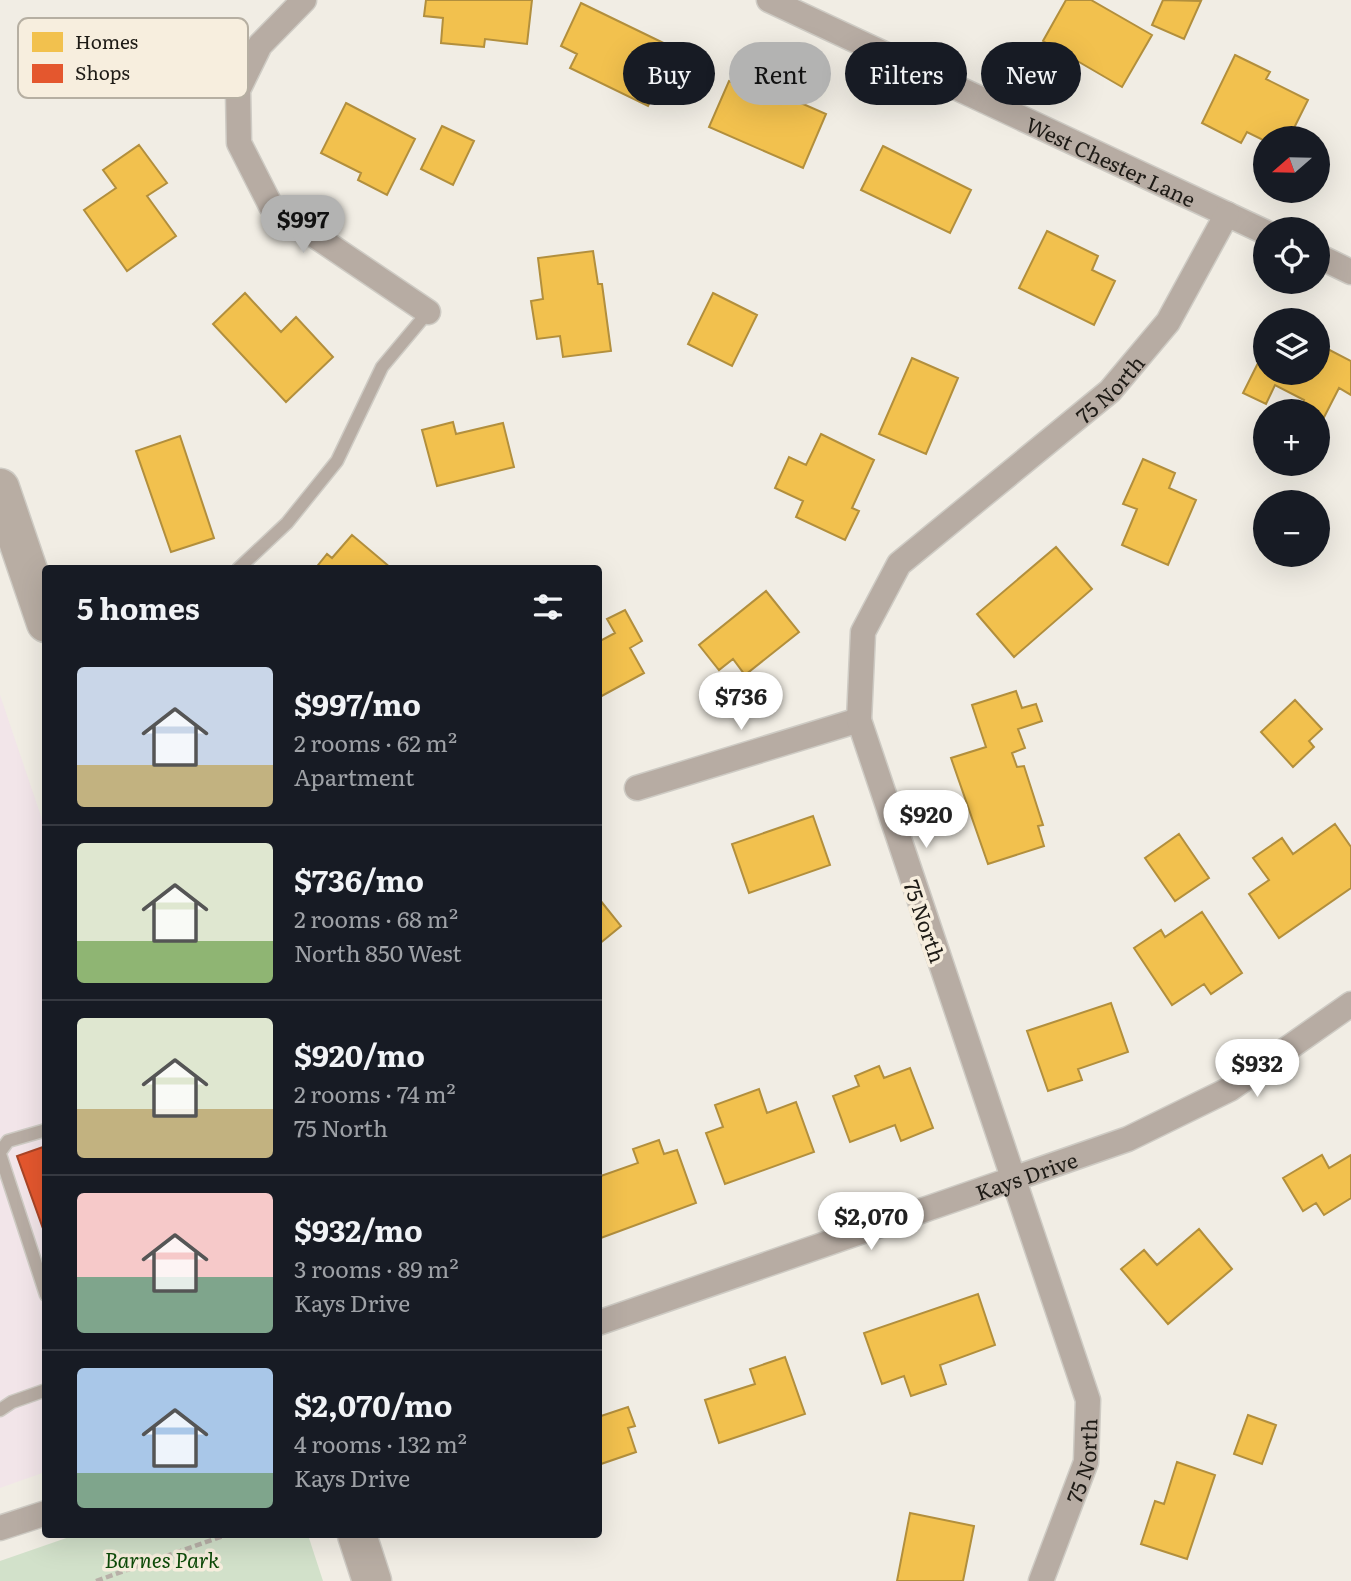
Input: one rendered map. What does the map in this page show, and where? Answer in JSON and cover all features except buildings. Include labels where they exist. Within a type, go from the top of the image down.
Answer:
[{"type":"main road","points":[[0,488],[42,611]]},
{"type":"main road","points":[[358,1538],[372,1581]]},
{"type":"street","points":[[248,70],[260,45],[304,0]]},
{"type":"street","name":"West Chester Lane","points":[[769,0],[1253,226]]},
{"type":"street","points":[[238,98],[239,143],[271,206],[428,312]]},
{"type":"street","name":"75 North","points":[[1041,1581],[1086,1462],[1088,1400],[859,720],[863,632],[899,564],[1110,391],[1168,322],[1227,214]]},
{"type":"street","points":[[1330,262],[1351,272]]},
{"type":"street","points":[[638,788],[859,720]]},
{"type":"street","name":"Kays Drive","points":[[602,1322],[1128,1139],[1230,1090],[1351,1004]]},
{"type":"street","points":[[1,1524],[42,1514]]},
{"type":"lane","points":[[242,565],[287,523],[337,461],[382,367],[428,312]]},
{"type":"lane","points":[[42,1131],[8,1141],[0,1153],[42,1283]]},
{"type":"lane","points":[[0,1410],[12,1402],[42,1391]]},
{"type":"path","points":[[96,1581],[218,1538]]},
{"type":"shaded area","points":[[0,695],[42,819],[42,1473],[0,1488]]},
{"type":"green space","name":"Barnes Park","points":[[66,1538],[309,1538],[323,1581],[0,1581],[0,1561]]}]
